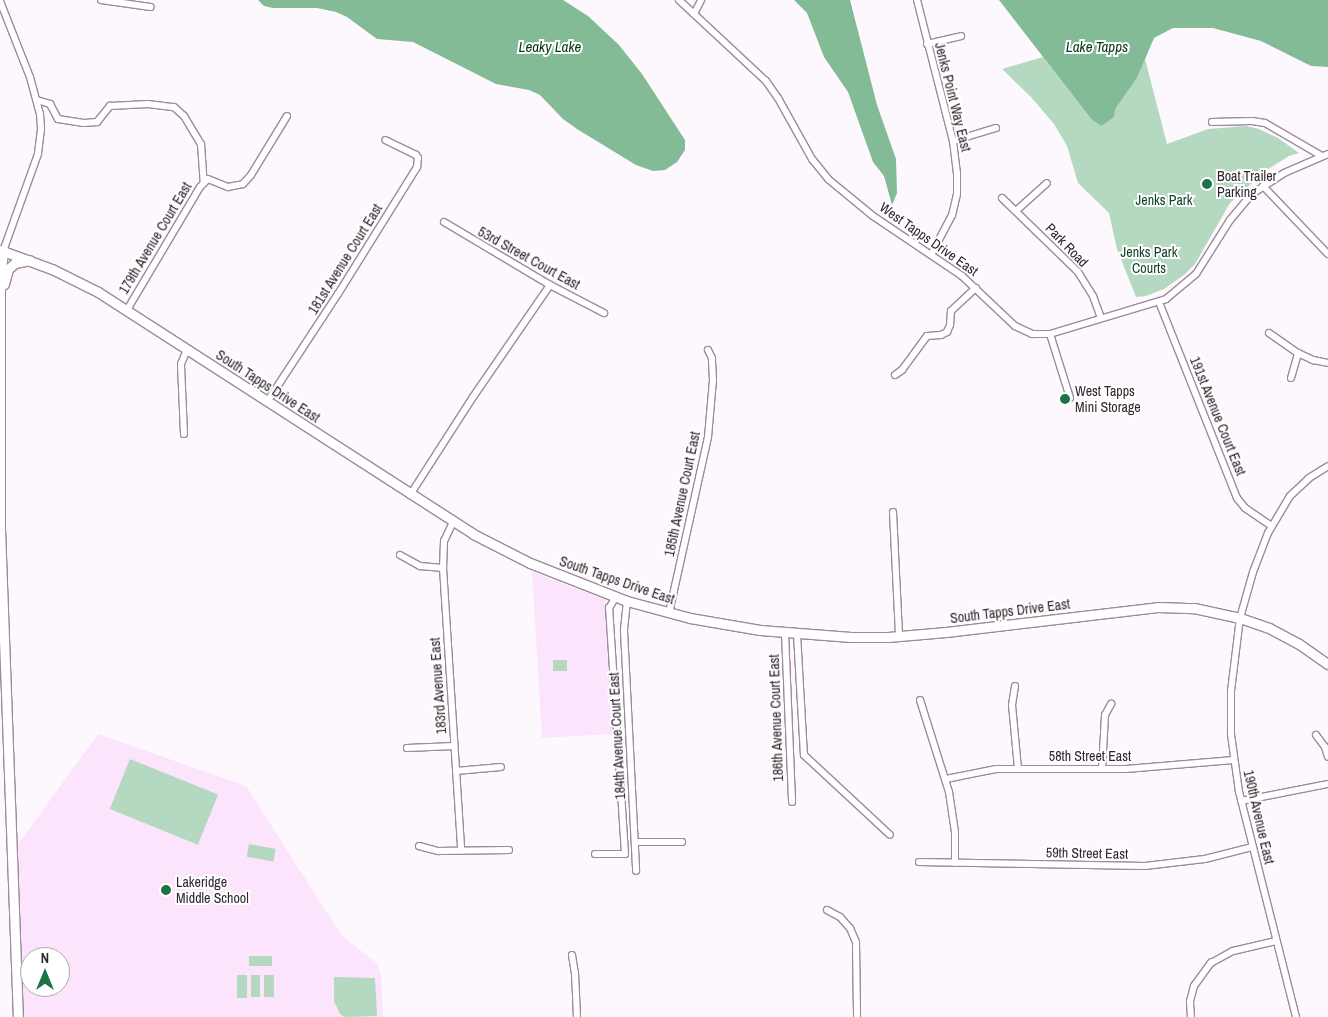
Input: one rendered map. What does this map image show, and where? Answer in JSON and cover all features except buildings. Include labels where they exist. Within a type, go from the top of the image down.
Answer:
[{"type":"street","points":[[101,0],[151,7]]},
{"type":"street","name":"West Tapps Drive East","points":[[678,0],[766,81],[778,98],[812,159],[828,179],[873,216],[976,288],[1002,316],[1020,330],[1032,334],[1050,334],[1158,302],[1173,294],[1196,274],[1230,220],[1252,194],[1325,155]]},
{"type":"street","points":[[694,14],[701,0]]},
{"type":"street","name":"Jenks Point Way East","points":[[917,0],[926,44],[953,141],[958,173],[957,194],[948,225],[931,255]]},
{"type":"street","points":[[0,1],[30,77],[37,100],[41,129],[38,154],[1,250],[0,529],[4,729],[18,1017]]},
{"type":"street","points":[[926,44],[961,36]]},
{"type":"street","points":[[37,100],[50,104],[58,119],[84,123],[96,122],[110,106],[148,104],[174,107],[184,116],[201,144],[204,183]]},
{"type":"street","name":"179th Avenue Court East","points":[[127,310],[185,209],[204,183],[211,179],[223,186],[243,184],[251,175],[287,116]]},
{"type":"street","points":[[1212,122],[1252,120],[1265,123],[1325,155]]},
{"type":"street","points":[[953,141],[996,128]]},
{"type":"street","name":"181st Avenue Court East","points":[[267,402],[338,294],[417,167],[418,158],[416,155],[385,140]]},
{"type":"street","points":[[1017,210],[1048,183]]},
{"type":"street","points":[[1264,186],[1328,254]]},
{"type":"street","name":"Park Road","points":[[1002,198],[1017,210],[1078,272],[1093,296],[1101,318]]},
{"type":"street","name":"53rd Street Court East","points":[[444,222],[550,285],[604,313]]},
{"type":"street","name":"South Tapps Drive East","points":[[1,250],[30,260],[83,284],[127,310],[452,522],[530,563],[627,601],[669,613],[724,624],[785,633],[851,637],[899,636],[1158,607],[1199,609],[1240,618],[1269,628],[1292,640],[1328,664]]},
{"type":"street","points":[[0,299],[8,269],[15,263],[30,260]]},
{"type":"street","points":[[410,495],[473,397],[550,285]]},
{"type":"street","points":[[895,375],[902,370],[927,336],[941,335],[947,332],[950,325],[951,311],[976,288]]},
{"type":"street","name":"191st Avenue Court East","points":[[1158,302],[1237,498],[1244,508],[1272,526]]},
{"type":"street","points":[[1269,333],[1298,353],[1313,360],[1328,363]]},
{"type":"street","points":[[1050,334],[1070,398]]},
{"type":"street","points":[[184,434],[181,364],[187,350]]},
{"type":"street","name":"185th Avenue Court East","points":[[669,613],[708,437],[712,380],[712,358],[708,350]]},
{"type":"street","points":[[1291,378],[1298,353]]},
{"type":"street","name":"190th Avenue East","points":[[1296,1017],[1241,801],[1234,760],[1230,706],[1240,618],[1253,572],[1272,526],[1290,496],[1309,478],[1328,466]]},
{"type":"street","points":[[893,512],[899,636]]},
{"type":"street","name":"183rd Avenue East","points":[[452,522],[444,541],[443,568],[461,850]]},
{"type":"street","points":[[400,555],[420,566],[443,568]]},
{"type":"street","points":[[595,854],[625,854],[609,608],[616,597]]},
{"type":"street","name":"184th Avenue Court East","points":[[627,601],[624,631],[636,871]]},
{"type":"street","name":"186th Avenue Court East","points":[[785,633],[792,802]]},
{"type":"street","name":"186th Avenue Court East","points":[[797,634],[804,755],[890,835]]},
{"type":"street","points":[[1015,686],[1012,705],[1018,769]]},
{"type":"street","points":[[920,700],[946,779],[954,818],[955,863]]},
{"type":"street","points":[[1102,769],[1105,715],[1111,704]]},
{"type":"street","points":[[1316,735],[1325,747],[1328,757]]},
{"type":"street","points":[[407,748],[454,746]]},
{"type":"street","name":"58th Street East","points":[[946,779],[983,770],[1148,768],[1234,760]]},
{"type":"street","points":[[456,771],[501,767]]},
{"type":"street","points":[[1241,801],[1328,784]]},
{"type":"street","points":[[635,842],[682,842]]},
{"type":"street","points":[[419,846],[438,851],[509,850]]},
{"type":"street","name":"59th Street East","points":[[919,862],[1145,866],[1205,859],[1252,847]]},
{"type":"street","points":[[827,910],[840,917],[850,928],[856,942],[857,1017]]},
{"type":"street","points":[[1191,1017],[1190,1001],[1194,986],[1211,963],[1233,951],[1276,940]]},
{"type":"street","points":[[572,955],[575,973],[575,1017],[572,955]]},
{"type":"shaded area","points":[[532,572],[606,600],[614,734],[542,738]]},
{"type":"shaded area","name":"Lakeridge Middle School","points":[[98,734],[246,786],[342,936],[377,963],[381,975],[383,1017],[24,1017],[23,997],[70,997],[70,947],[22,947],[18,844]]},
{"type":"green space","name":"Jenks Park","points":[[1043,57],[1092,120],[1101,126],[1137,78],[1145,59],[1167,144],[1208,129],[1246,126],[1259,129],[1278,138],[1299,153],[1289,156],[1265,171],[1230,203],[1195,264],[1184,275],[1164,289],[1146,296],[1136,297],[1117,249],[1109,213],[1078,183],[1067,146],[1054,124],[1031,97],[1002,69]]},
{"type":"green space","points":[[553,660],[567,660],[567,671],[553,671]]},
{"type":"green space","points":[[130,759],[218,795],[198,845],[110,809]]},
{"type":"green space","points":[[249,844],[276,849],[273,861],[247,857]]},
{"type":"green space","points":[[249,956],[272,956],[272,966],[249,966]]},
{"type":"green space","points":[[237,975],[247,975],[247,998],[237,998]]},
{"type":"green space","points":[[251,975],[260,975],[260,997],[251,997]]},
{"type":"green space","points":[[264,975],[274,975],[274,997],[264,997]]},
{"type":"green space","points":[[334,977],[375,978],[377,1016],[344,1017],[340,1014],[334,1001]]},
{"type":"water","name":"Leaky Lake","points":[[258,0],[563,0],[588,16],[619,45],[642,74],[685,140],[685,150],[677,162],[665,170],[653,171],[636,165],[577,129],[563,119],[540,95],[529,90],[496,84],[413,42],[377,39],[347,17],[336,12],[317,8],[273,8],[264,6]]},
{"type":"water","points":[[794,0],[850,0],[877,105],[896,159],[897,193],[892,205],[884,176],[873,162],[848,92],[824,57],[807,13]]},
{"type":"water","name":"Lake Tapps","points":[[999,0],[1328,0],[1328,67],[1311,66],[1261,41],[1213,28],[1173,28],[1154,38],[1137,78],[1115,109],[1114,117],[1101,126],[1092,120]]},
{"type":"place","name":"Boat Trailer Parking","points":[[1207,184]]},
{"type":"place","name":"West Tapps Mini Storage","points":[[1065,399]]},
{"type":"place","name":"Lakeridge Middle School","points":[[166,890]]},
{"type":"park label","name":"Jenks Park Courts","points":[[1149,260]]}]
